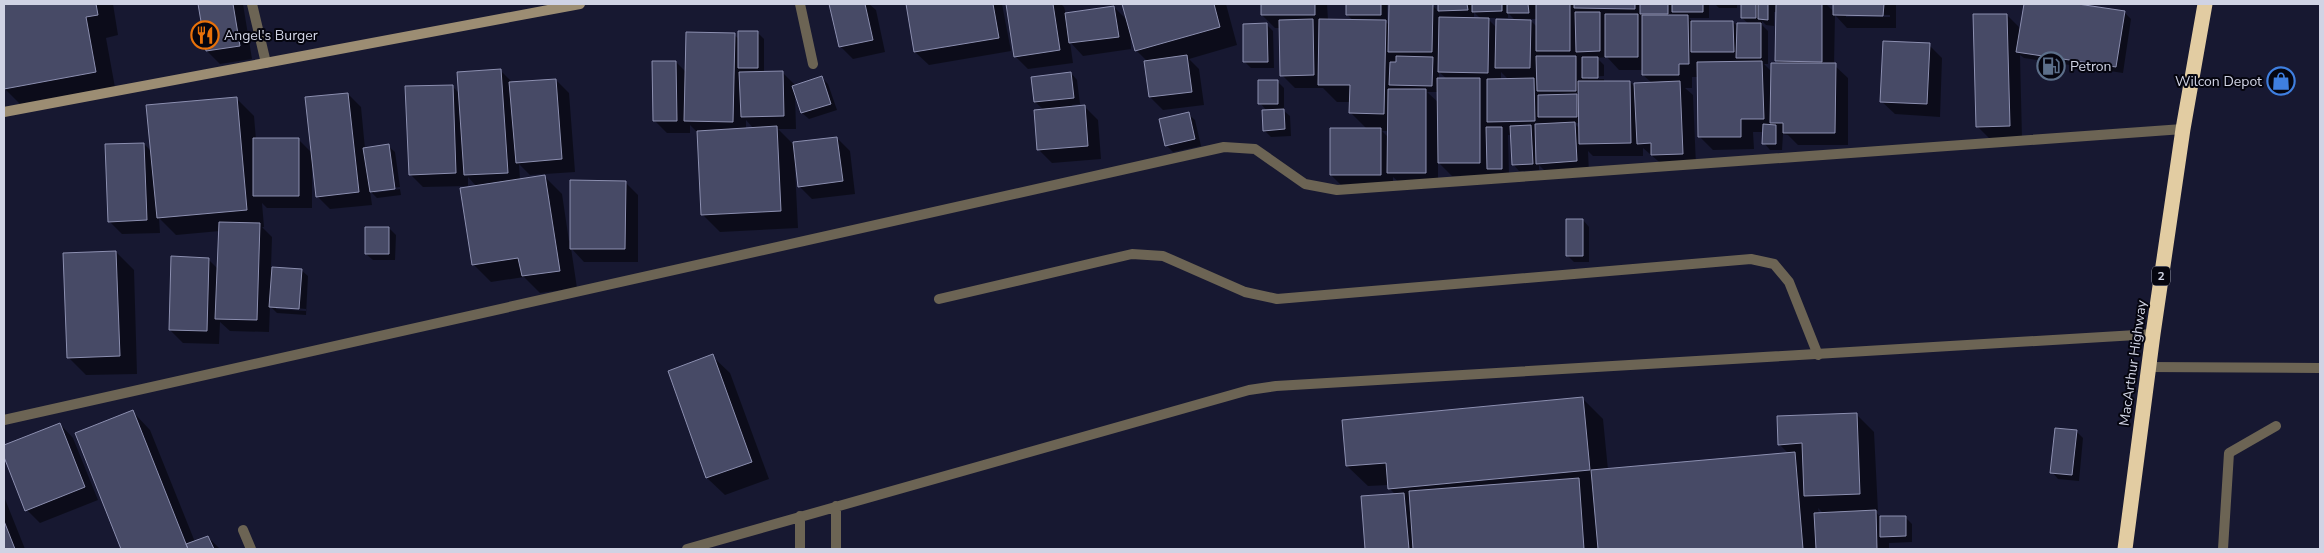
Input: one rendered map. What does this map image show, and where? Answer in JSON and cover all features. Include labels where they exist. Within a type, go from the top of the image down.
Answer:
[{"type":"highway","name":"MacArthur Highway","points":[[2125,549],[2148,367],[2183,129],[2205,4]]},
{"type":"street","points":[[252,4],[266,63]]},
{"type":"street","points":[[4,112],[580,4]]},
{"type":"street","points":[[800,4],[813,64]]},
{"type":"street","points":[[4,420],[1224,147],[1255,149],[1305,184],[1336,190],[2183,129]]},
{"type":"street","points":[[939,300],[1132,254],[1163,256],[1245,292],[1277,300],[1751,259],[1774,264],[1789,282],[1818,355]]},
{"type":"street","points":[[687,549],[1249,390],[1276,386],[2153,334]]},
{"type":"street","points":[[2148,367],[2320,368]]},
{"type":"street","points":[[2223,549],[2229,453],[2276,426]]},
{"type":"street","points":[[836,506],[836,549]]},
{"type":"street","points":[[800,516],[800,549]]},
{"type":"street","points":[[243,530],[251,549]]},
{"type":"building","points":[[4,4],[96,4],[98,15],[86,17],[96,72],[4,89]]},
{"type":"building","points":[[198,4],[233,4],[240,46],[206,51]]},
{"type":"building","points":[[829,4],[865,4],[873,40],[839,47]]},
{"type":"building","points":[[906,4],[993,4],[999,38],[914,52]]},
{"type":"building","points":[[1006,4],[1053,4],[1060,50],[1014,57]]},
{"type":"building","points":[[1122,4],[1214,4],[1220,27],[1135,51]]},
{"type":"building","points":[[1261,4],[1315,4],[1315,15],[1261,15]]},
{"type":"building","points":[[1346,4],[1381,4],[1381,15],[1346,15]]},
{"type":"building","points":[[1389,4],[1433,4],[1432,52],[1388,52]]},
{"type":"building","points":[[1438,4],[1467,4],[1468,10],[1438,11]]},
{"type":"building","points":[[1472,4],[1502,4],[1502,11],[1472,12]]},
{"type":"building","points":[[1507,4],[1528,4],[1529,13],[1507,13]]},
{"type":"building","points":[[1536,4],[1570,4],[1570,51],[1536,51]]},
{"type":"building","points":[[1574,4],[1635,4],[1635,9],[1574,8]]},
{"type":"building","points":[[1640,4],[1668,4],[1668,14],[1640,14]]},
{"type":"building","points":[[1672,4],[1703,4],[1703,12],[1672,12]]},
{"type":"building","points":[[1741,4],[1756,4],[1756,18],[1741,18]]},
{"type":"building","points":[[1758,4],[1768,4],[1768,20],[1758,19]]},
{"type":"building","points":[[1776,4],[1822,4],[1822,62],[1775,61]]},
{"type":"building","points":[[1833,4],[1884,4],[1883,16],[1833,15]]},
{"type":"building","points":[[2024,4],[2078,4],[2125,11],[2116,67],[2016,52]]},
{"type":"building","points":[[1114,6],[1119,37],[1069,43],[1065,13]]},
{"type":"building","points":[[1575,12],[1600,12],[1600,51],[1576,52]]},
{"type":"building","points":[[1605,14],[1638,14],[1638,57],[1605,57]]},
{"type":"building","points":[[1973,14],[2007,14],[2010,126],[1976,127]]},
{"type":"building","points":[[1642,15],[1688,15],[1689,64],[1679,64],[1679,75],[1642,75]]},
{"type":"building","points":[[1439,17],[1489,18],[1488,73],[1438,72]]},
{"type":"building","points":[[1313,19],[1314,75],[1280,76],[1279,20]]},
{"type":"building","points":[[1319,19],[1386,20],[1384,114],[1349,113],[1350,85],[1318,85]]},
{"type":"building","points":[[1496,19],[1531,20],[1530,68],[1495,68]]},
{"type":"building","points":[[1691,21],[1733,21],[1734,52],[1691,52]]},
{"type":"building","points":[[1267,23],[1268,62],[1243,62],[1243,24]]},
{"type":"building","points":[[1737,23],[1761,23],[1761,58],[1736,58]]},
{"type":"building","points":[[738,31],[758,31],[758,68],[738,68]]},
{"type":"building","points":[[686,32],[735,33],[733,122],[684,121]]},
{"type":"building","points":[[1883,41],[1930,43],[1927,104],[1880,102]]},
{"type":"building","points":[[1187,55],[1192,92],[1149,97],[1144,61]]},
{"type":"building","points":[[1396,56],[1433,57],[1432,86],[1389,85],[1390,62],[1396,62]]},
{"type":"building","points":[[1536,56],[1576,56],[1576,91],[1537,91]]},
{"type":"building","points":[[1582,57],[1598,57],[1598,78],[1582,78]]},
{"type":"building","points":[[652,61],[676,61],[677,121],[653,121]]},
{"type":"building","points":[[1762,61],[1764,119],[1741,119],[1741,137],[1698,137],[1697,62]]},
{"type":"building","points":[[1771,63],[1836,63],[1835,133],[1783,133],[1783,123],[1770,123]]},
{"type":"building","points":[[501,69],[508,173],[464,175],[457,72]]},
{"type":"building","points":[[783,71],[784,116],[741,117],[739,72]]},
{"type":"building","points":[[1071,72],[1074,98],[1034,102],[1031,77]]},
{"type":"building","points":[[822,76],[831,104],[801,113],[792,86]]},
{"type":"building","points":[[1437,78],[1480,78],[1480,163],[1438,163]]},
{"type":"building","points":[[1534,78],[1535,121],[1487,122],[1487,79]]},
{"type":"building","points":[[556,79],[562,159],[516,163],[509,82]]},
{"type":"building","points":[[1258,80],[1278,80],[1278,104],[1258,104]]},
{"type":"building","points":[[1578,81],[1630,81],[1631,143],[1579,144]]},
{"type":"building","points":[[1680,81],[1683,154],[1651,155],[1651,143],[1637,144],[1634,83]]},
{"type":"building","points":[[453,85],[456,173],[409,175],[405,86]]},
{"type":"building","points":[[1388,89],[1426,89],[1426,173],[1387,173]]},
{"type":"building","points":[[348,93],[359,192],[316,197],[305,97]]},
{"type":"building","points":[[1577,94],[1577,117],[1538,117],[1538,95]]},
{"type":"building","points":[[237,97],[247,210],[157,218],[146,105]]},
{"type":"building","points":[[1085,105],[1088,146],[1037,150],[1034,110]]},
{"type":"building","points":[[1284,109],[1285,129],[1263,131],[1262,110]]},
{"type":"building","points":[[1189,112],[1195,139],[1165,146],[1159,119]]},
{"type":"building","points":[[1575,122],[1577,161],[1536,164],[1535,124]]},
{"type":"building","points":[[1763,124],[1776,125],[1776,144],[1762,144]]},
{"type":"building","points":[[1531,125],[1533,164],[1512,165],[1510,126]]},
{"type":"building","points":[[777,126],[781,211],[701,215],[697,131]]},
{"type":"building","points":[[1486,127],[1502,127],[1502,169],[1487,169]]},
{"type":"building","points":[[1330,128],[1381,128],[1381,175],[1330,175]]},
{"type":"building","points":[[837,137],[843,181],[798,187],[793,142]]},
{"type":"building","points":[[253,138],[299,138],[299,196],[253,196]]},
{"type":"building","points":[[144,143],[147,220],[108,222],[105,144]]},
{"type":"building","points":[[389,144],[395,189],[370,192],[363,148]]},
{"type":"building","points":[[545,175],[560,271],[522,276],[518,258],[472,265],[460,188]]},
{"type":"building","points":[[570,180],[626,181],[625,249],[570,249]]},
{"type":"building","points":[[1566,219],[1583,219],[1583,256],[1566,256]]},
{"type":"building","points":[[219,222],[260,223],[257,320],[215,319]]},
{"type":"building","points":[[365,227],[389,227],[389,254],[365,254]]},
{"type":"building","points":[[116,251],[120,356],[67,358],[63,253]]},
{"type":"building","points":[[171,256],[209,258],[207,331],[169,330]]},
{"type":"building","points":[[272,267],[302,269],[299,309],[269,307]]},
{"type":"building","points":[[713,354],[752,462],[706,478],[668,371]]},
{"type":"building","points":[[1583,397],[1590,470],[1388,489],[1386,463],[1346,466],[1342,420]]},
{"type":"building","points":[[133,410],[188,549],[121,549],[75,433]]},
{"type":"building","points":[[1857,413],[1860,494],[1804,496],[1802,443],[1778,445],[1777,416]]},
{"type":"building","points":[[60,423],[85,487],[25,511],[4,457],[4,445]]},
{"type":"building","points":[[2055,428],[2077,430],[2072,475],[2050,473]]},
{"type":"building","points":[[1795,452],[1803,549],[1598,549],[1591,470]]},
{"type":"building","points":[[1579,478],[1584,549],[1413,549],[1409,491]]},
{"type":"building","points":[[1404,493],[1409,549],[1365,549],[1361,496]]},
{"type":"building","points":[[1876,510],[1877,549],[1816,549],[1814,513]]},
{"type":"building","points":[[1880,516],[1906,516],[1906,536],[1880,537]]},
{"type":"building","points":[[4,521],[15,549],[4,549]]},
{"type":"building","points":[[208,536],[214,549],[188,549],[186,544]]},
{"type":"place","name":"Angel's Burger","points":[[205,35]]},
{"type":"place","name":"Petron","points":[[2051,66]]},
{"type":"place","name":"Wilcon Depot","points":[[2281,81]]}]
